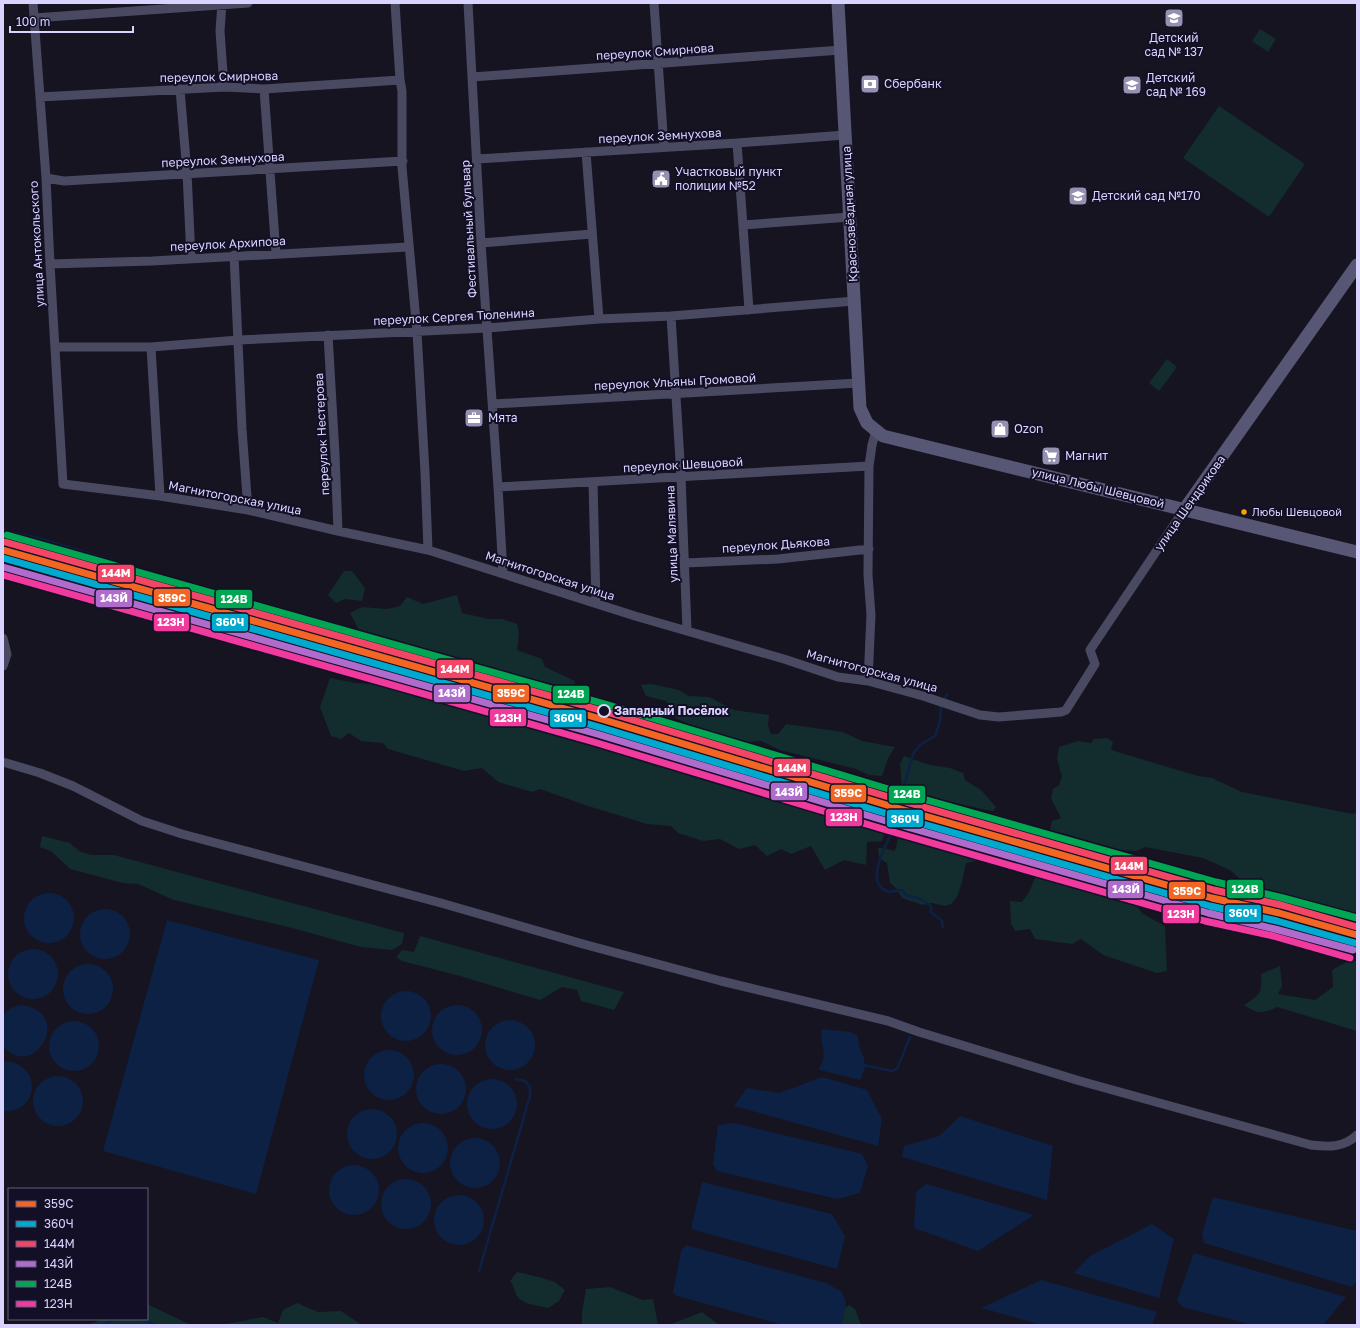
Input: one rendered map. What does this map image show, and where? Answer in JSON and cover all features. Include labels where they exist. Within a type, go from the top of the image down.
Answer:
[{"type":"street","name":"улица Антокольского","points":[[33,3],[46,178],[63,484]]},
{"type":"street","points":[[34,18],[248,3]]},
{"type":"street","points":[[395,3],[402,91],[403,161],[408,247],[411,254],[417,332],[428,550]]},
{"type":"street","name":"Фестивальный бульвар","points":[[468,3],[481,243],[493,404],[503,573]]},
{"type":"street","points":[[654,3],[664,147]]},
{"type":"street","name":"Краснозвёздная улица","points":[[838,3],[860,408],[872,427]]},
{"type":"street","points":[[222,4],[220,31],[224,87]]},
{"type":"street","name":"переулок Смирнова","points":[[472,77],[840,50]]},
{"type":"street","name":"переулок Смирнова","points":[[40,97],[224,87],[264,89],[400,80]]},
{"type":"street","points":[[180,89],[187,173],[191,258]]},
{"type":"street","points":[[264,89],[276,254]]},
{"type":"street","name":"переулок Земнухова","points":[[477,159],[845,135]]},
{"type":"street","points":[[737,143],[749,310]]},
{"type":"street","points":[[586,152],[599,319]]},
{"type":"street","name":"переулок Земнухова","points":[[46,178],[64,181],[187,173],[271,170],[403,161]]},
{"type":"street","points":[[743,225],[850,217]]},
{"type":"street","points":[[481,243],[592,234]]},
{"type":"street","name":"переулок Архипова","points":[[50,264],[408,247]]},
{"type":"street","points":[[234,255],[242,429],[248,510]]},
{"type":"street","name":"улица Шендрикова","points":[[1023,714],[1061,712],[1066,710],[1095,664],[1090,650],[1184,510],[1357,265]]},
{"type":"street","name":"переулок Сергея Тюленина","points":[[55,347],[152,347],[239,340],[487,328],[599,319],[672,316],[855,301]]},
{"type":"street","name":"улица Малявина","points":[[672,316],[681,477],[687,630]]},
{"type":"street","name":"переулок Нестерова","points":[[328,335],[338,532]]},
{"type":"street","points":[[152,347],[160,496]]},
{"type":"street","name":"переулок Ульяны Громовой","points":[[493,404],[858,383]]},
{"type":"street","points":[[868,681],[872,615],[868,575],[869,466],[872,445],[872,427]]},
{"type":"street","name":"улица Любы Шевцовой","points":[[872,427],[883,436],[1357,552]]},
{"type":"street","name":"переулок Шевцовой","points":[[498,487],[869,466]]},
{"type":"street","points":[[593,482],[596,603]]},
{"type":"street","name":"Магнитогорская улица","points":[[63,484],[160,496],[248,510],[338,532],[428,550],[635,616],[687,630],[838,677],[868,681],[923,696],[980,715],[999,717],[1023,714]]},
{"type":"street","name":"переулок Дьякова","points":[[685,563],[778,559],[869,549]]},
{"type":"street","points":[[3,638],[7,654],[3,666]]},
{"type":"street","points":[[3,762],[40,773],[73,786],[142,821],[182,834],[441,903],[582,944],[721,981],[888,1021],[919,1032],[1080,1081],[1311,1145],[1336,1147],[1353,1139],[1357,1135]]},
{"type":"green space","points":[[1260,29],[1276,39],[1268,52],[1252,41]]},
{"type":"green space","points":[[1219,106],[1305,164],[1269,217],[1183,158]]},
{"type":"green space","points":[[1167,359],[1177,367],[1159,391],[1149,383]]},
{"type":"green space","points":[[344,571],[352,571],[365,588],[362,601],[345,599],[336,603],[328,595]]},
{"type":"green space","points":[[457,595],[462,613],[489,619],[502,619],[517,624],[519,634],[517,650],[542,659],[545,667],[575,681],[573,689],[563,688],[550,683],[502,673],[473,661],[462,664],[443,654],[430,654],[417,647],[359,630],[350,613],[362,607],[387,609],[400,606],[407,597],[423,604]]},
{"type":"green space","points":[[330,678],[355,683],[400,686],[863,818],[885,832],[882,841],[867,842],[866,865],[844,860],[825,870],[811,846],[791,854],[781,849],[767,856],[755,845],[739,849],[720,839],[703,841],[678,833],[671,826],[647,824],[585,805],[540,789],[532,792],[498,782],[482,768],[464,771],[388,749],[383,743],[361,741],[349,733],[341,739],[331,736],[320,707]]},
{"type":"green space","points":[[651,684],[679,690],[689,696],[709,697],[734,710],[769,715],[768,725],[771,734],[778,734],[786,724],[843,732],[862,741],[895,747],[888,758],[882,776],[869,775],[856,769],[780,750],[761,741],[749,742],[698,728],[677,719],[666,701],[646,696],[641,685]]},
{"type":"green space","points":[[1107,738],[1113,742],[1111,750],[1198,776],[1212,778],[1242,792],[1353,814],[1357,812],[1357,914],[1320,906],[1245,883],[1230,870],[1203,858],[1145,847],[1136,851],[1120,850],[1050,830],[1052,821],[1061,818],[1051,798],[1053,789],[1059,785],[1062,777],[1057,759],[1059,747],[1078,741],[1091,743],[1094,739]]},
{"type":"green space","points":[[904,756],[930,765],[950,768],[963,773],[965,780],[981,790],[996,807],[993,811],[987,810],[902,789],[900,764]]},
{"type":"green space","points":[[907,830],[940,836],[978,850],[980,857],[976,861],[966,863],[957,897],[951,904],[946,906],[931,903],[923,905],[902,898],[897,889],[890,883],[887,863],[879,858],[878,848],[894,851],[898,837]]},
{"type":"green space","points":[[42,836],[70,843],[79,851],[91,855],[114,855],[404,933],[402,944],[392,950],[361,947],[292,928],[174,900],[138,884],[123,883],[70,869],[52,852],[40,847]]},
{"type":"green space","points":[[1040,867],[1123,888],[1143,914],[1165,926],[1167,971],[1157,973],[1103,955],[1081,939],[1072,944],[1035,939],[1030,929],[1015,931],[1011,924],[1010,901],[1022,902],[1029,892]]},
{"type":"green space","points":[[420,936],[624,992],[614,1010],[581,1001],[577,990],[562,987],[540,1000],[460,976],[402,961],[396,957],[402,950],[414,952]]},
{"type":"green space","points":[[1350,960],[1357,961],[1357,1031],[1277,1007],[1260,1012],[1244,1005],[1254,999],[1259,993],[1261,986],[1261,974],[1280,966],[1282,986],[1278,994],[1315,1000],[1333,987],[1332,970]]},
{"type":"green space","points":[[517,1272],[555,1282],[565,1290],[559,1301],[548,1308],[527,1303],[517,1296],[510,1281]]},
{"type":"green space","points":[[610,1287],[643,1300],[653,1299],[658,1325],[582,1325],[582,1312],[586,1289]]},
{"type":"green space","points":[[297,1303],[318,1312],[341,1311],[362,1325],[221,1325],[263,1317],[278,1323],[283,1310]]},
{"type":"green space","points":[[148,1304],[191,1325],[87,1325],[100,1320],[148,1320]]},
{"type":"green space","points":[[849,1305],[855,1309],[861,1325],[840,1325],[839,1312]]},
{"type":"green space","points":[[702,1312],[719,1325],[669,1325]]},
{"type":"water","points":[[44,893],[54,893],[67,900],[74,913],[74,923],[67,936],[54,943],[44,943],[35,939],[28,932],[24,923],[24,913],[28,904],[35,897]]},
{"type":"water","points":[[100,909],[110,909],[123,916],[130,929],[130,939],[123,952],[110,959],[100,959],[91,955],[84,948],[80,939],[80,929],[84,920],[91,913]]},
{"type":"water","points":[[167,920],[319,960],[256,1194],[103,1151]]},
{"type":"water","points":[[28,949],[38,949],[51,956],[58,969],[58,979],[51,992],[38,999],[28,999],[19,995],[12,988],[8,979],[8,969],[12,960],[19,953]]},
{"type":"water","points":[[83,964],[93,964],[106,971],[113,984],[113,994],[106,1007],[93,1014],[83,1014],[74,1010],[67,1003],[63,994],[63,984],[67,975],[74,968]]},
{"type":"water","points":[[401,991],[411,991],[424,998],[431,1011],[431,1021],[424,1034],[411,1041],[401,1041],[392,1037],[385,1030],[381,1021],[381,1011],[385,1002],[392,995]]},
{"type":"water","points":[[21,1005],[37,1010],[46,1020],[47,1031],[44,1042],[36,1051],[26,1056],[15,1055],[3,1046],[3,1015],[11,1008]]},
{"type":"water","points":[[452,1005],[462,1005],[475,1012],[482,1025],[482,1035],[475,1048],[462,1055],[452,1055],[443,1051],[436,1044],[432,1035],[432,1025],[436,1016],[443,1009]]},
{"type":"water","points":[[505,1020],[515,1020],[528,1027],[535,1040],[535,1050],[528,1063],[515,1070],[505,1070],[496,1066],[489,1059],[485,1050],[485,1040],[489,1031],[496,1024]]},
{"type":"water","points":[[69,1021],[79,1021],[92,1028],[99,1041],[99,1051],[92,1064],[79,1071],[69,1071],[60,1067],[53,1060],[49,1051],[49,1041],[53,1032],[60,1025]]},
{"type":"water","points":[[822,1029],[850,1032],[858,1036],[865,1068],[860,1080],[820,1070],[819,1068],[824,1054],[821,1034]]},
{"type":"water","points":[[384,1050],[394,1050],[407,1057],[414,1070],[414,1080],[407,1093],[394,1100],[384,1100],[375,1096],[368,1089],[364,1080],[364,1070],[368,1061],[375,1054]]},
{"type":"water","points":[[6,1061],[18,1064],[26,1071],[31,1079],[32,1089],[30,1098],[24,1105],[15,1110],[3,1111],[3,1062]]},
{"type":"water","points":[[436,1064],[446,1064],[459,1071],[466,1084],[466,1094],[459,1107],[446,1114],[436,1114],[427,1110],[420,1103],[416,1094],[416,1084],[420,1075],[427,1068]]},
{"type":"water","points":[[53,1076],[63,1076],[76,1083],[83,1096],[83,1106],[76,1119],[63,1126],[53,1126],[44,1122],[37,1115],[33,1106],[33,1096],[37,1087],[44,1080]]},
{"type":"water","points":[[822,1077],[867,1090],[882,1119],[878,1146],[734,1106],[747,1088],[779,1093]]},
{"type":"water","points":[[487,1079],[497,1079],[510,1086],[517,1099],[517,1109],[510,1122],[497,1129],[487,1129],[478,1125],[471,1118],[467,1109],[467,1099],[471,1090],[478,1083]]},
{"type":"water","points":[[367,1109],[377,1109],[390,1116],[397,1129],[397,1139],[390,1152],[377,1159],[367,1159],[358,1155],[351,1148],[347,1139],[347,1129],[351,1120],[358,1113]]},
{"type":"water","points":[[960,1116],[1053,1146],[1047,1200],[902,1157],[904,1146],[939,1136]]},
{"type":"water","points":[[418,1123],[428,1123],[441,1130],[448,1143],[448,1153],[441,1166],[428,1173],[418,1173],[409,1169],[402,1162],[398,1153],[398,1143],[402,1134],[409,1127]]},
{"type":"water","points":[[734,1123],[862,1154],[868,1166],[860,1193],[837,1199],[717,1171],[713,1164],[718,1125]]},
{"type":"water","points":[[470,1138],[480,1138],[493,1145],[500,1158],[500,1168],[493,1181],[480,1188],[470,1188],[461,1184],[454,1177],[450,1168],[450,1158],[454,1149],[461,1142]]},
{"type":"water","points":[[349,1165],[359,1165],[372,1172],[379,1185],[379,1195],[372,1208],[359,1215],[349,1215],[340,1211],[333,1204],[329,1195],[329,1185],[333,1176],[340,1169]]},
{"type":"water","points":[[401,1179],[411,1179],[424,1186],[431,1199],[431,1209],[424,1222],[411,1229],[401,1229],[392,1225],[385,1218],[381,1209],[381,1199],[385,1190],[392,1183]]},
{"type":"water","points":[[702,1182],[832,1214],[845,1236],[837,1269],[691,1229]]},
{"type":"water","points":[[926,1184],[1034,1215],[978,1251],[914,1228],[916,1192]]},
{"type":"water","points":[[454,1195],[464,1195],[477,1202],[484,1215],[484,1225],[477,1238],[464,1245],[454,1245],[445,1241],[438,1234],[434,1225],[434,1215],[438,1206],[445,1199]]},
{"type":"water","points":[[1213,1197],[1357,1231],[1357,1280],[1352,1287],[1204,1243],[1202,1234]]},
{"type":"water","points":[[1152,1224],[1174,1239],[1159,1298],[1073,1273],[1090,1256]]},
{"type":"water","points":[[686,1245],[826,1283],[841,1291],[846,1302],[842,1325],[783,1325],[677,1296],[673,1293],[681,1251]]},
{"type":"water","points":[[1194,1253],[1346,1297],[1323,1325],[1253,1325],[1182,1307],[1177,1300]]},
{"type":"water","points":[[1041,1280],[1157,1312],[1152,1325],[1042,1325],[981,1308]]},
{"type":"waterway","points":[[3,530],[45,540],[136,568],[161,580],[225,592]]},
{"type":"waterway","points":[[944,701],[947,694]]},
{"type":"waterway","points":[[941,705],[940,721],[935,736],[920,745],[913,754],[890,836],[882,853],[877,870],[877,881],[882,889],[889,892],[902,890],[907,896],[917,897],[923,900],[931,906],[931,912],[942,921],[943,927]]},
{"type":"waterway","points":[[863,1065],[892,1071],[897,1069],[910,1037]]},
{"type":"waterway","points":[[479,1271],[530,1096],[530,1087],[525,1081],[516,1079]]},
{"type":"waterway","points":[[104,1325],[112,1320]]},
{"type":"waterway","points":[[144,1320],[155,1325]]},
{"type":"railway","points":[[1155,868],[1301,908],[1357,919]]},
{"type":"transit line","name":"124В","points":[[7,535],[605,704],[895,791],[1216,882],[1357,918]]},
{"type":"transit line","name":"144М","points":[[5,542],[603,711],[892,798],[1214,890],[1281,905],[1357,927]]},
{"type":"transit line","name":"359С","points":[[3,550],[601,719],[890,806],[1212,898],[1279,913],[1357,935]]},
{"type":"transit line","name":"360Ч","points":[[3,558],[599,727],[888,814],[1210,906],[1277,921],[1355,943]]},
{"type":"transit line","name":"143Й","points":[[3,567],[597,734],[886,821],[1208,913],[1353,950]]},
{"type":"transit line","name":"123Н","points":[[3,575],[594,742],[883,829],[1205,921],[1273,936],[1350,958]]},
{"type":"place","name":"Детский сад № 137","points":[[1174,18]]},
{"type":"place","name":"Сбербанк","points":[[870,84]]},
{"type":"place","name":"Детский сад № 169","points":[[1132,85]]},
{"type":"place","name":"Участковый пункт полиции №52","points":[[661,179]]},
{"type":"place","name":"Детский сад №170","points":[[1078,196]]},
{"type":"place","name":"Мята","points":[[474,418]]},
{"type":"place","name":"Ozon","points":[[1000,429]]},
{"type":"place","name":"Магнит","points":[[1051,456]]},
{"type":"place","name":"Любы Шевцовой","points":[[1244,512]]},
{"type":"place","name":"Западный Посёлок","points":[[604,711]]}]
